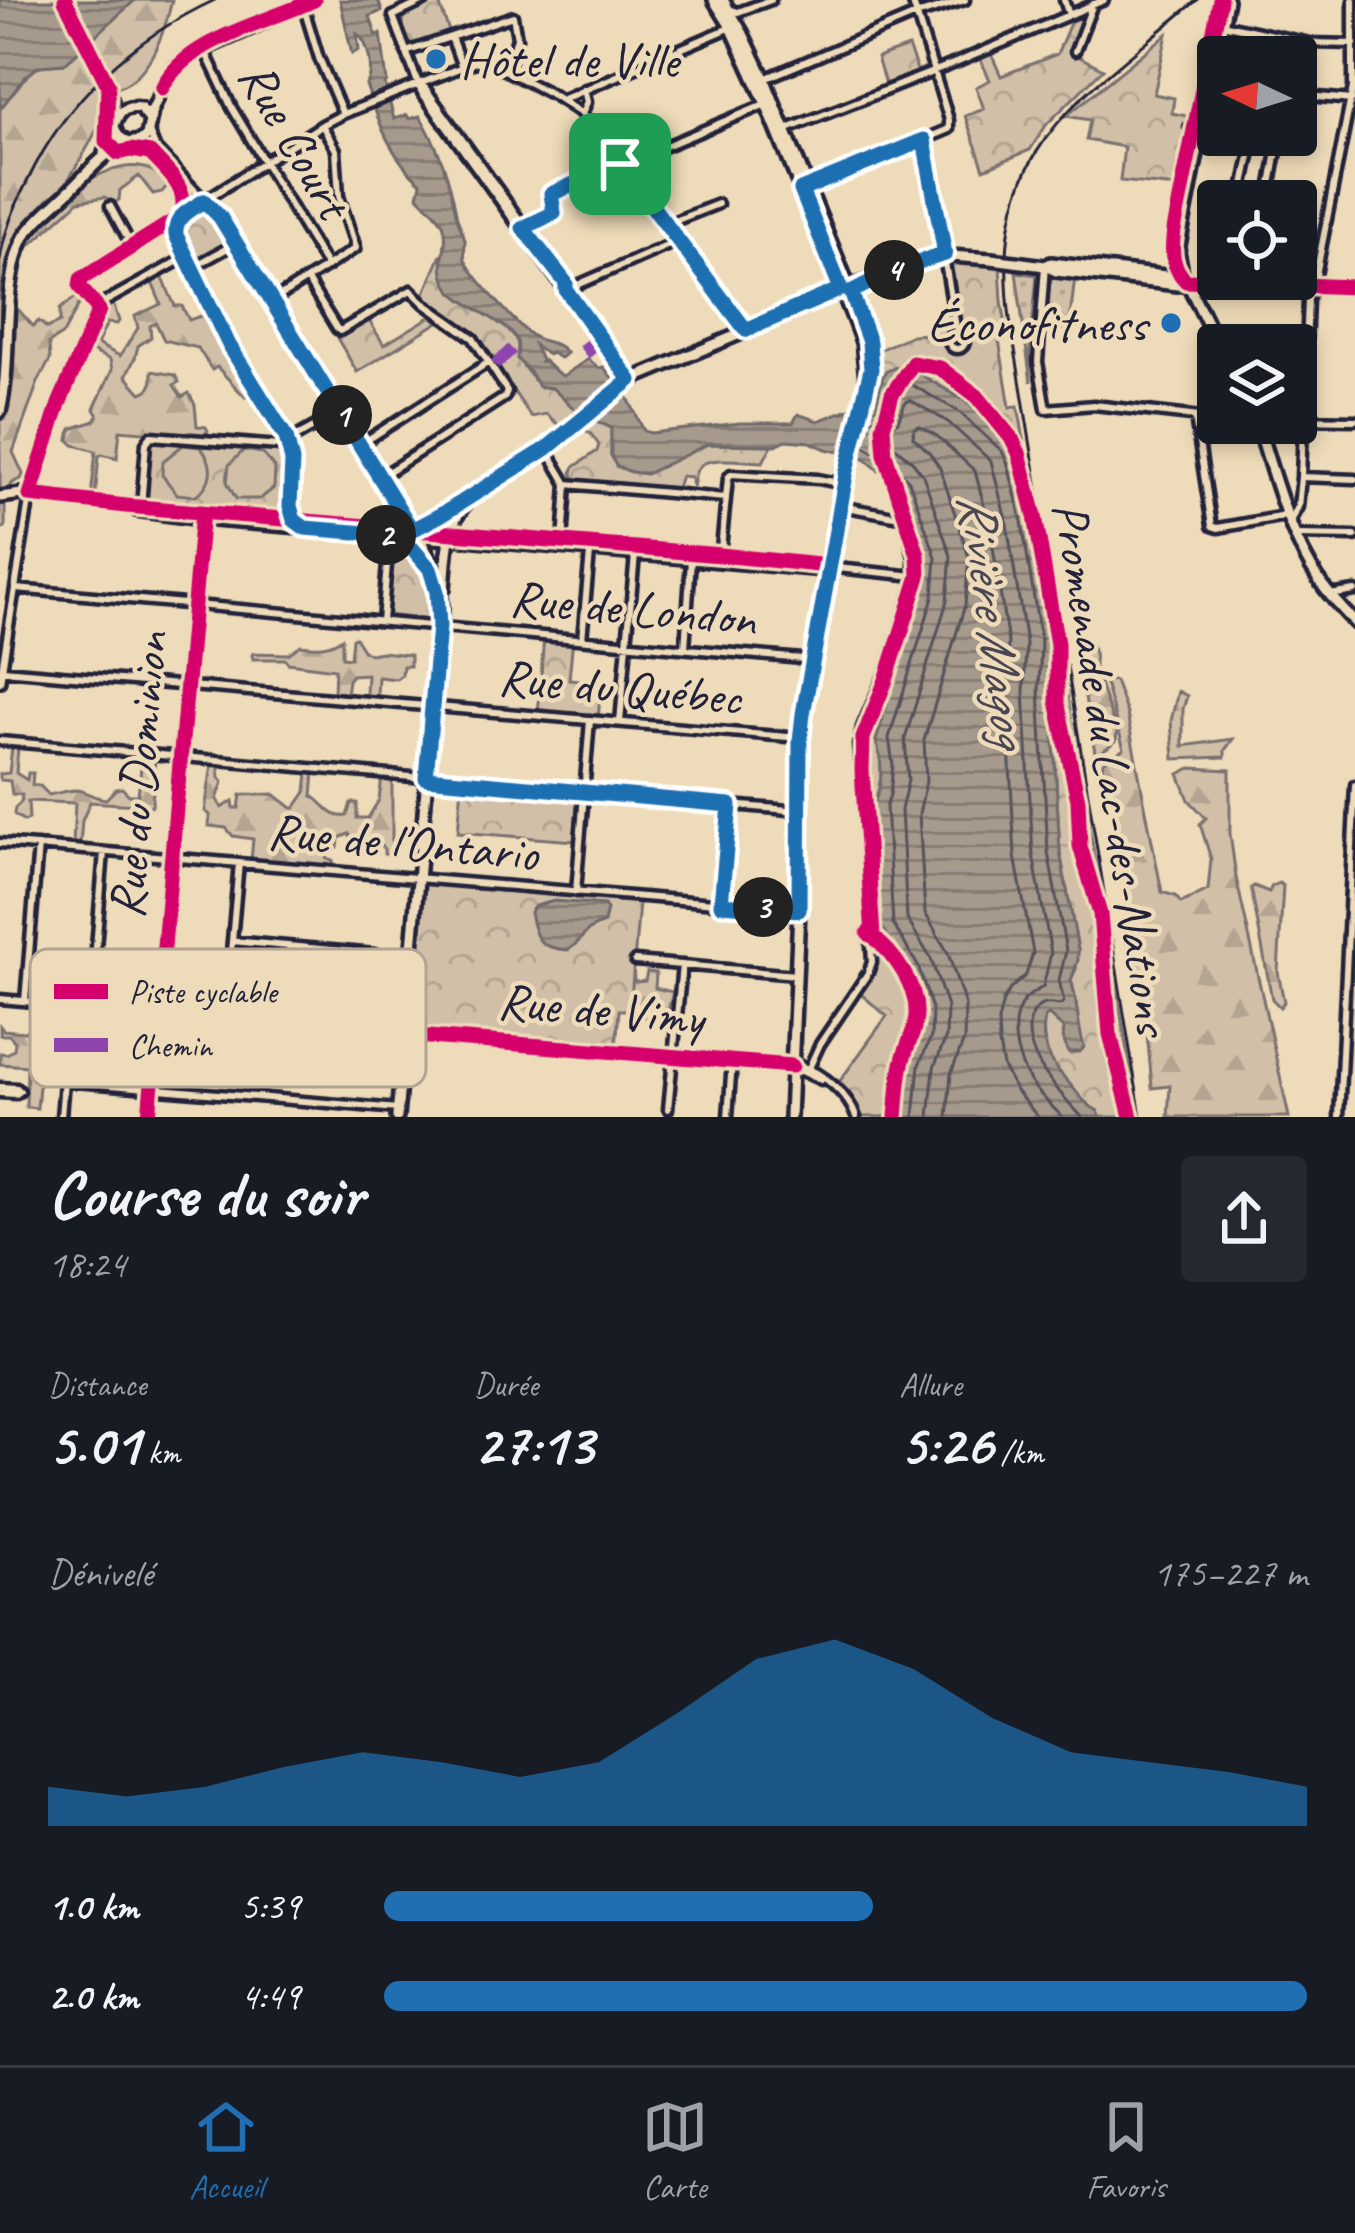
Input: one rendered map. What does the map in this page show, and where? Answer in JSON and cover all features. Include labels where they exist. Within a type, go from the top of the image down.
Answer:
[{"type":"main road","points":[[1220,36],[1223,0]]},
{"type":"main road","points":[[1208,324],[1180,268],[1178,244],[1194,130],[1223,0]]},
{"type":"main road","points":[[102,158],[125,108],[147,103],[181,61],[308,3]]},
{"type":"main road","points":[[729,13],[869,342],[871,369],[844,484],[800,737],[790,1117]]},
{"type":"main road","points":[[762,83],[766,104],[782,132]]},
{"type":"main road","points":[[0,412],[6,379],[5,291],[14,252],[34,224],[102,158],[118,146],[144,139],[162,88]]},
{"type":"main road","points":[[134,106],[145,111],[150,124]]},
{"type":"main road","points":[[115,123],[118,136],[130,143]]},
{"type":"main road","points":[[1194,130],[1197,123]]},
{"type":"main road","points":[[422,536],[446,512],[546,449],[626,383],[818,298],[933,256],[991,259],[1161,283],[1186,281]]},
{"type":"main road","points":[[1264,444],[1296,535],[1318,579],[1355,623]]},
{"type":"main road","points":[[0,497],[30,495],[305,528],[449,536]]},
{"type":"main road","points":[[411,949],[449,536],[458,513],[474,495]]},
{"type":"main road","points":[[422,536],[446,512]]},
{"type":"main road","points":[[202,515],[276,518],[422,536]]},
{"type":"main road","points":[[380,534],[406,544],[430,569]]},
{"type":"main road","points":[[422,536],[437,592],[439,626]]},
{"type":"main road","points":[[422,536],[439,580],[442,609]]},
{"type":"street","points":[[65,0],[108,85],[116,108],[115,123]]},
{"type":"street","points":[[426,0],[393,16],[418,84],[521,229],[566,283],[566,290],[626,383]]},
{"type":"street","points":[[561,100],[729,13],[771,0]]},
{"type":"street","points":[[804,189],[950,127],[912,0]]},
{"type":"street","points":[[762,83],[916,15],[965,0]]},
{"type":"street","points":[[1064,0],[1069,15]]},
{"type":"street","points":[[782,132],[1104,0]]},
{"type":"street","points":[[1317,270],[1352,100],[1353,0]]},
{"type":"street","points":[[308,3],[319,58],[343,113]]},
{"type":"street","points":[[1075,51],[1093,4]]},
{"type":"street","points":[[406,52],[513,16],[517,38],[507,70]]},
{"type":"street","points":[[1222,24],[1310,43],[1354,44]]},
{"type":"street","points":[[451,37],[462,67]]},
{"type":"street","name":"Rue Court","points":[[203,47],[232,108],[327,267]]},
{"type":"street","points":[[99,310],[80,281],[131,245],[343,113],[482,62],[507,70],[582,114],[746,330]]},
{"type":"street","points":[[108,85],[134,106]]},
{"type":"street","points":[[582,114],[587,102],[584,89]]},
{"type":"street","points":[[1317,97],[1352,100]]},
{"type":"street","points":[[521,229],[554,213],[551,194],[766,104]]},
{"type":"street","points":[[150,124],[156,148],[220,217]]},
{"type":"street","points":[[271,302],[356,246],[339,196],[336,150],[322,124]]},
{"type":"street","points":[[924,140],[957,333]]},
{"type":"street","points":[[130,143],[148,150],[181,189],[184,207],[176,231],[229,345],[289,443],[290,506],[294,520],[305,528]]},
{"type":"street","points":[[220,189],[215,207],[235,244],[422,536]]},
{"type":"street","points":[[667,224],[718,204]]},
{"type":"street","points":[[110,206],[131,245]]},
{"type":"street","points":[[566,290],[678,242]]},
{"type":"street","points":[[191,268],[235,244]]},
{"type":"street","points":[[0,682],[30,495],[59,404],[99,310],[111,298],[186,257]]},
{"type":"street","points":[[1045,266],[1037,343],[1044,407],[1094,405],[1195,417],[1215,528],[1291,513],[1301,477],[1300,444]]},
{"type":"street","points":[[307,280],[340,331],[412,291],[473,338],[507,394],[380,477]]},
{"type":"street","points":[[1186,281],[1197,281]]},
{"type":"street","points":[[1317,287],[1355,287]]},
{"type":"street","points":[[361,445],[489,362]]},
{"type":"street","points":[[141,509],[146,443],[151,436],[275,447],[340,412]]},
{"type":"street","points":[[1317,419],[1355,420]]},
{"type":"street","points":[[546,449],[567,484],[563,542]]},
{"type":"street","points":[[721,559],[728,478],[736,473],[844,484]]},
{"type":"street","points":[[1301,477],[1355,479]]},
{"type":"street","points":[[567,484],[726,498]]},
{"type":"street","points":[[276,518],[285,513],[291,492]]},
{"type":"street","points":[[840,506],[905,518],[914,576],[858,745],[872,962],[809,1068],[847,1099],[856,1117]]},
{"type":"street","name":"Rue du Dominion","points":[[164,949],[202,515]]},
{"type":"street","points":[[1296,535],[1355,536]]},
{"type":"street","points":[[449,536],[721,559]]},
{"type":"street","points":[[449,536],[563,542],[914,576]]},
{"type":"street","points":[[582,639],[590,551]]},
{"type":"street","points":[[382,621],[388,554]]},
{"type":"street","points":[[620,722],[634,555]]},
{"type":"street","points":[[685,648],[691,560]]},
{"type":"street","name":"Rue de London","points":[[16,589],[813,660]]},
{"type":"street","points":[[1330,595],[1355,591]]},
{"type":"street","name":"Rue du Québec","points":[[3,670],[800,737]]},
{"type":"street","points":[[576,892],[590,720]]},
{"type":"street","points":[[0,741],[800,811]]},
{"type":"street","points":[[1339,1117],[1351,986],[1355,785]]},
{"type":"street","points":[[721,904],[730,805]]},
{"type":"street","name":"Rue de l'Ontario","points":[[0,843],[799,910]]},
{"type":"street","points":[[25,1001],[38,846]]},
{"type":"street","points":[[96,949],[104,852]]},
{"type":"street","points":[[231,949],[238,863]]},
{"type":"street","points":[[232,941],[320,949]]},
{"type":"street","points":[[635,961],[796,975]]},
{"type":"street","points":[[668,1109],[682,965]]},
{"type":"street","name":"Rue de Vimy","points":[[0,999],[30,1001]]},
{"type":"street","name":"Rue de Vimy","points":[[426,1037],[809,1068]]},
{"type":"street","points":[[728,1117],[732,1061]]},
{"type":"street","points":[[792,1066],[834,1088]]},
{"type":"street","points":[[62,1117],[64,1087]]},
{"type":"street","points":[[127,1087],[397,1113]]},
{"type":"street","name":"Rue du Dominion","points":[[149,1117],[152,1089]]},
{"type":"green space","points":[[135,0],[172,0],[148,63],[119,87],[91,40]]},
{"type":"green space","points":[[426,0],[438,0],[451,37],[406,52],[404,11]]},
{"type":"green space","points":[[1082,17],[1070,52],[1103,69],[1047,124],[1030,150],[984,169],[965,116],[984,109],[976,87],[990,80],[978,54],[989,49],[1001,76],[1057,54],[1071,21]]},
{"type":"green space","points":[[1167,34],[1154,94],[1174,98],[1172,113],[1191,117],[1177,187],[1120,181],[1124,147],[1086,140],[1090,120],[1066,116]]},
{"type":"green space","points":[[908,47],[918,72],[885,84],[877,58]]},
{"type":"green space","points":[[81,49],[99,79],[102,113],[67,182],[75,188],[111,170],[136,167],[158,175],[168,185],[153,194],[139,176],[120,190],[113,204],[105,197],[79,201],[25,250],[15,306],[33,326],[39,321],[47,328],[60,322],[60,309],[77,296],[81,301],[63,334],[49,343],[50,360],[13,452],[23,474],[7,492],[5,527],[0,531],[0,109],[39,66],[64,64]]},
{"type":"green space","points":[[200,211],[208,214],[225,243],[224,248],[194,258],[181,228]]},
{"type":"green space","points":[[441,255],[453,288],[511,333],[519,345],[521,362],[541,387],[552,388],[578,412],[611,428],[611,455],[646,474],[708,444],[772,445],[763,462],[704,463],[697,469],[693,487],[691,477],[681,476],[672,489],[575,479],[573,468],[599,445],[571,419],[561,427],[546,414],[531,417],[475,334],[425,300]]},
{"type":"green space","points":[[957,259],[1000,266],[1007,332],[998,334],[1010,407],[1018,406],[1033,489],[1138,1117],[1100,1117],[1063,1078],[1045,1043],[1045,1016],[1049,1015],[1064,1029],[1071,1054],[1083,1047],[1071,980],[1078,950],[1060,852],[1051,690],[1054,644],[1016,451],[965,401],[909,370],[883,376],[876,408],[871,407],[879,350],[958,318],[950,265]]},
{"type":"green space","points":[[1016,272],[1037,275],[1031,382]]},
{"type":"green space","points":[[161,274],[175,306],[182,306],[189,320],[207,314],[253,391],[245,397],[217,367],[212,370],[198,348],[164,340],[156,323],[150,326],[151,337],[138,346],[126,376],[141,393],[150,387],[152,371],[175,375],[179,382],[174,385],[182,397],[189,393],[195,405],[197,426],[208,431],[203,437],[120,430],[117,458],[99,456],[95,497],[91,497],[96,451],[69,440],[71,429],[95,421],[94,409],[112,370],[110,360],[88,349],[104,309],[113,303],[119,321],[107,323],[97,344],[120,356],[138,328],[135,316],[161,304],[151,280]]},
{"type":"green space","points":[[1051,274],[1075,277],[1065,330],[1043,328]]},
{"type":"green space","points":[[433,315],[440,321],[357,372],[337,338],[368,319],[384,345]]},
{"type":"green space","points":[[153,441],[282,452],[287,459],[284,504],[278,512],[146,501]]},
{"type":"green space","points":[[183,445],[200,447],[210,466],[209,479],[196,496],[177,494],[162,475],[163,461]]},
{"type":"green space","points":[[244,450],[262,453],[275,468],[274,488],[260,499],[236,499],[227,482],[229,465]]},
{"type":"green space","points":[[892,481],[900,490],[924,560],[921,594],[876,740],[881,772],[874,803],[880,923],[920,1010],[918,1037],[907,1062],[902,1117],[860,1117],[837,1085],[887,1016],[857,991],[872,962],[859,738],[882,683],[914,580],[905,518]]},
{"type":"green space","points":[[392,542],[412,555],[426,574],[433,596],[430,620],[387,615]]},
{"type":"green space","points":[[544,635],[573,638],[569,679],[601,682],[598,721],[538,715]]},
{"type":"green space","points":[[355,637],[370,654],[410,655],[410,666],[403,666],[402,675],[378,677],[377,696],[366,695],[367,674],[352,675],[346,694],[334,692],[335,669],[285,659],[253,659],[252,655],[288,654],[301,645],[322,646],[342,638],[342,657],[350,658]]},
{"type":"green space","points":[[1088,640],[1117,733],[1116,741],[1100,753],[1095,752],[1075,643],[1086,649]]},
{"type":"green space","points":[[1115,681],[1127,714],[1162,892],[1181,903],[1208,890],[1211,859],[1200,824],[1206,818],[1189,800],[1179,774],[1191,768],[1230,770],[1236,877],[1289,1117],[1168,1117],[1170,1086],[1152,1088],[1132,928],[1102,769],[1103,762],[1124,749],[1105,683]]},
{"type":"green space","points":[[1178,691],[1187,696],[1183,746],[1233,739],[1225,757],[1174,759],[1171,721]]},
{"type":"green space","points":[[12,747],[18,748],[16,773],[27,780],[28,773],[33,773],[32,785],[49,795],[78,790],[106,799],[122,788],[129,795],[138,795],[142,758],[155,759],[152,806],[90,802],[80,845],[73,844],[75,803],[28,801],[29,819],[14,814],[22,795],[12,794],[10,781],[0,780],[0,774],[9,773]]},
{"type":"green space","points":[[212,764],[219,765],[223,782],[217,799],[222,808],[233,801],[234,808],[239,808],[241,795],[274,794],[295,808],[306,792],[308,772],[314,772],[312,796],[328,810],[347,816],[351,803],[357,803],[357,818],[368,818],[379,800],[382,777],[392,778],[392,855],[384,854],[377,842],[355,845],[349,834],[339,838],[338,848],[328,848],[327,859],[334,868],[251,861],[253,839],[209,826],[210,815],[205,811]]},
{"type":"green space","points":[[462,785],[578,795],[574,841],[458,832]]},
{"type":"green space","points":[[1279,883],[1283,886],[1278,972],[1284,1002],[1280,1007],[1272,999],[1251,888],[1269,892]]},
{"type":"green space","points":[[424,884],[639,903],[630,1010],[619,1010],[616,1048],[426,1032],[426,949],[418,949]]},
{"type":"green space","points":[[633,963],[634,982],[645,981],[647,972],[656,973],[655,988],[673,992],[671,1019],[649,1019],[630,1010]]},
{"type":"green space","points":[[0,1026],[3,1030],[30,1029],[30,1087],[39,1087],[37,1108],[26,1107],[27,1066],[0,1064],[0,1053],[14,1049],[15,1042],[9,1035],[0,1035]]},
{"type":"water","points":[[0,0],[135,0],[64,64],[39,66],[27,75],[0,109]]},
{"type":"water","name":"Rivière Magog","points":[[340,0],[378,0],[382,11],[370,16],[376,35],[381,34],[385,84],[394,119],[420,116],[427,128],[447,175],[465,240],[465,259],[476,276],[527,332],[567,353],[560,358],[534,345],[540,363],[543,360],[563,376],[588,359],[604,367],[628,398],[644,431],[651,433],[740,423],[793,423],[798,414],[818,421],[854,407],[875,408],[885,372],[896,367],[918,373],[965,401],[1012,443],[1034,519],[1054,644],[1051,690],[1060,852],[1078,950],[1071,980],[1084,1047],[1068,1052],[1064,1029],[1049,1015],[1044,1036],[1056,1067],[1100,1117],[902,1117],[907,1062],[919,1033],[920,1010],[907,971],[880,923],[874,803],[881,772],[876,741],[921,594],[924,558],[899,487],[863,457],[786,440],[776,445],[708,444],[646,474],[616,466],[611,428],[578,412],[552,388],[538,386],[517,359],[518,343],[513,335],[450,289],[442,263],[443,224],[418,196],[421,183],[387,138],[366,85],[370,74],[367,51],[357,34],[359,50],[352,54]]},
{"type":"water","points":[[554,901],[604,905],[604,923],[568,950],[545,945],[534,930],[530,912]]},
{"type":"railway","points":[[0,260],[28,180],[83,97],[130,52],[215,0]]},
{"type":"railway","points":[[1141,1117],[1010,319],[1007,259],[1013,209],[1028,167],[1051,131],[1080,99],[1197,0]]},
{"type":"marked path","points":[[583,342],[593,355]]},
{"type":"marked path","points":[[495,365],[512,349]]},
{"type":"cycle path","points":[[65,0],[108,85],[106,141],[118,153],[150,153],[176,182],[183,206],[181,216],[81,279],[80,287],[99,310],[59,404],[30,495],[830,568]]},
{"type":"cycle path","points":[[162,88],[174,71],[208,44],[314,0]]},
{"type":"cycle path","points":[[1186,281],[1175,264],[1173,238],[1220,0]]},
{"type":"cycle path","points":[[204,201],[219,216],[413,529]]},
{"type":"cycle path","points":[[1186,281],[1355,287]]},
{"type":"cycle path","name":"Promenade du Lac-des-Nations","points":[[873,936],[863,738],[919,576],[918,555],[885,454],[883,427],[892,394],[913,363],[940,368],[977,396],[1019,453],[1057,644],[1057,701],[1078,800],[1080,846],[1100,914],[1110,1034],[1131,1117]]},
{"type":"cycle path","points":[[164,949],[202,512]]},
{"type":"cycle path","points":[[868,933],[896,961],[910,985],[916,1010],[901,1067],[896,1117]]},
{"type":"cycle path","points":[[426,1037],[792,1066]]},
{"type":"cycle path","points":[[149,1117],[152,1087]]},
{"type":"place","name":"Hôtel de Ville","points":[[436,59]]},
{"type":"place","name":"Éconofitness","points":[[1171,323]]},
{"type":"route","points":[[924,140],[945,254],[896,269],[851,292],[869,342],[871,369],[846,475],[803,714],[799,910],[721,904],[730,805],[426,778],[439,626],[430,569],[413,549],[395,538],[296,523],[290,506],[292,461],[286,437],[229,345],[176,231],[181,216],[204,201],[220,217],[412,530],[546,449],[630,380],[523,228],[554,213],[551,194],[620,164],[746,330],[841,289],[801,190],[924,140]]}]
